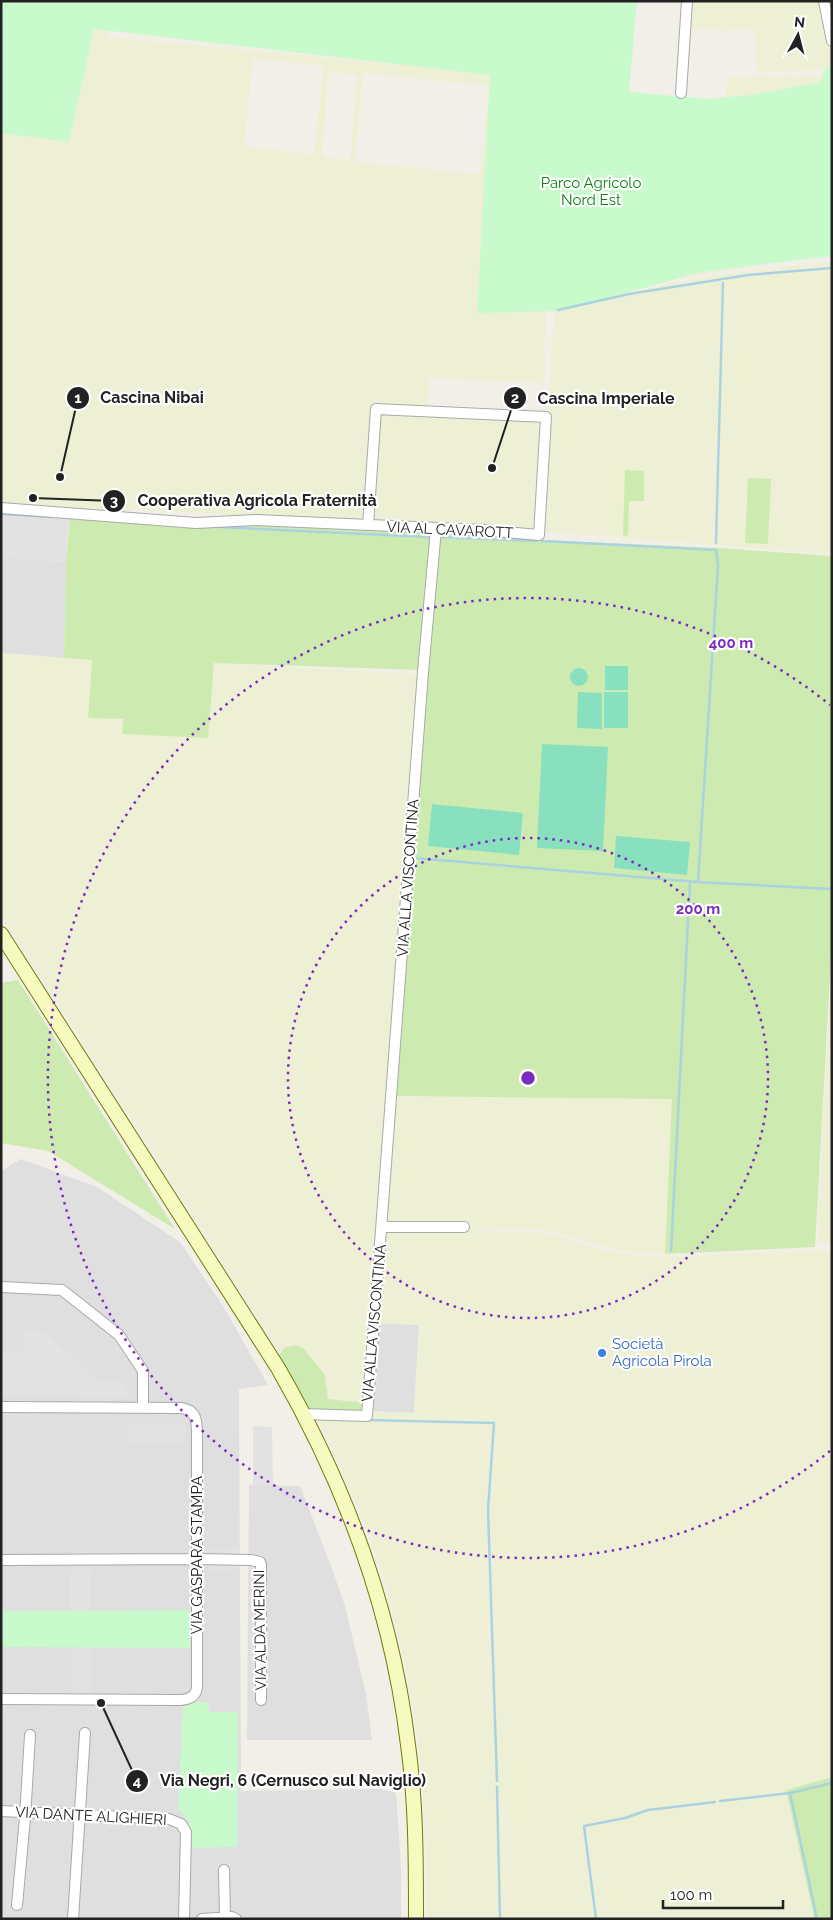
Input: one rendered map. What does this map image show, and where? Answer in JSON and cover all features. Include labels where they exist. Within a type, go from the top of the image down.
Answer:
[{"type":"main road","points":[[1,934],[272,1360],[303,1414],[330,1467],[359,1539],[392,1651],[404,1715],[413,1791],[416,1919]]},
{"type":"street","points":[[681,93],[687,1]]},
{"type":"street","points":[[824,1],[832,41]]},
{"type":"street","name":"VIA AL CAVAROTT","points":[[1,508],[196,523],[256,520],[503,532],[539,536],[546,417],[376,409],[368,525]]},
{"type":"street","name":"VIA ALLA VISCONTINA","points":[[303,1414],[367,1416],[422,672],[436,529]]},
{"type":"street","name":"VIA ALLA VISCONTINA","points":[[382,1227],[464,1227]]},
{"type":"street","points":[[1,1287],[62,1290],[119,1335],[142,1371],[143,1408],[1,1407]]},
{"type":"street","name":"VIA GASPARA STAMPA","points":[[1,1699],[181,1700],[192,1697],[196,1692],[197,1424],[193,1413],[184,1408],[143,1408]]},
{"type":"street","points":[[1,1560],[198,1558]]},
{"type":"street","name":"VIA ALDA MERINI","points":[[198,1558],[260,1562],[261,1700]]},
{"type":"street","points":[[73,1919],[85,1733]]},
{"type":"street","points":[[17,1905],[30,1735]]},
{"type":"street","name":"VIA DANTE ALIGHIERI","points":[[1,1811],[25,1815]]},
{"type":"street","name":"VIA DANTE ALIGHIERI","points":[[1,1816],[25,1815],[174,1820],[183,1825],[186,1832],[184,1919]]},
{"type":"street","points":[[224,1870],[225,1918]]},
{"type":"street","points":[[202,1919],[236,1919]]},
{"type":"shaded area","points":[[1,511],[69,516],[66,562],[1,557]]},
{"type":"shaded area","points":[[1,557],[66,562],[64,658],[1,653]]},
{"type":"shaded area","points":[[21,1159],[97,1187],[180,1242],[223,1306],[268,1385],[239,1389],[241,1791],[381,1789],[396,1793],[401,1868],[401,1919],[1,1919],[1,1171]]},
{"type":"shaded area","points":[[378,1323],[419,1325],[414,1413],[370,1411]]},
{"type":"shaded area","points":[[24,1331],[45,1332],[98,1381],[121,1382],[130,1397],[1,1395],[1,1352],[23,1352]]},
{"type":"shaded area","points":[[127,1423],[185,1423],[185,1444],[127,1444]]},
{"type":"shaded area","points":[[253,1426],[272,1427],[273,1485],[253,1485]]},
{"type":"shaded area","points":[[249,1485],[300,1486],[345,1606],[366,1694],[372,1740],[247,1740]]},
{"type":"shaded area","points":[[209,1548],[240,1548],[240,1569],[210,1570]]},
{"type":"shaded area","points":[[71,1566],[91,1567],[90,1611],[70,1610]]},
{"type":"shaded area","points":[[251,1573],[259,1573],[258,1691],[251,1691]]},
{"type":"shaded area","points":[[73,1648],[91,1648],[91,1693],[73,1693]]},
{"type":"green space","points":[[1,1],[118,1],[109,37],[444,69],[724,103],[728,77],[832,76],[832,253],[550,300],[546,318],[544,383],[429,378],[428,406],[373,404],[363,520],[224,517],[224,514],[129,509],[128,515],[1,506]],"holes":[[[253,59],[323,66],[314,154],[244,147]],[[329,72],[357,75],[350,160],[322,157]],[[363,73],[489,86],[480,174],[355,162]]]},
{"type":"green space","name":"Parco Agricolo Nord Est","points":[[1,1],[637,1],[629,92],[708,99],[751,95],[821,82],[823,71],[832,65],[832,256],[701,272],[561,311],[477,313],[490,75],[94,29],[69,142],[1,133]]},
{"type":"green space","points":[[691,1],[821,1],[832,53],[832,69],[757,73],[755,29],[725,31],[689,28]]},
{"type":"green space","points":[[832,261],[832,554],[543,532],[554,308],[709,276]]},
{"type":"green space","points":[[382,414],[540,421],[534,529],[374,522]]},
{"type":"green space","points":[[625,470],[644,471],[644,501],[629,501],[628,536],[623,535]]},
{"type":"green space","points":[[748,478],[771,479],[768,544],[745,543]]},
{"type":"green space","points":[[70,513],[431,533],[419,670],[214,663],[208,738],[122,734],[123,719],[88,718],[92,660],[64,658],[66,562]]},
{"type":"green space","points":[[439,535],[719,548],[832,556],[832,937],[815,1247],[665,1254],[672,1099],[393,1096]]},
{"type":"green space","points":[[1,653],[92,660],[88,718],[123,719],[123,734],[208,738],[214,663],[420,674],[366,1403],[327,1399],[327,1384],[295,1345],[284,1348],[280,1352],[1,915]]},
{"type":"green space","points":[[605,666],[628,666],[628,690],[605,690]]},
{"type":"green space","points":[[575,668],[583,668],[588,673],[586,684],[575,686],[570,681],[570,673]]},
{"type":"green space","points":[[578,692],[602,693],[602,729],[577,728]]},
{"type":"green space","points":[[604,692],[628,692],[628,728],[604,728]]},
{"type":"green space","points":[[542,744],[608,747],[603,851],[537,848]]},
{"type":"green space","points":[[432,804],[523,813],[519,855],[428,846]]},
{"type":"green space","points":[[616,836],[690,842],[687,875],[614,868]]},
{"type":"green space","points":[[832,940],[832,1242],[817,1243]]},
{"type":"green space","points":[[18,980],[175,1229],[48,1151],[1,1143],[1,983]]},
{"type":"green space","points":[[570,1095],[606,1099],[673,1098],[665,1254],[616,1250],[554,1232],[535,1229],[382,1227],[393,1097]]},
{"type":"green space","points":[[400,1228],[535,1232],[553,1235],[616,1253],[662,1257],[832,1250],[832,1777],[786,1790],[814,1917],[804,1919],[426,1919],[422,1774],[413,1707],[402,1649],[385,1585],[369,1536],[318,1420],[369,1419],[370,1411],[414,1413],[419,1325],[378,1323],[386,1234]]},
{"type":"green space","points":[[295,1345],[304,1349],[325,1375],[328,1399],[366,1403],[365,1416],[309,1411],[277,1358],[284,1348]]},
{"type":"green space","points":[[190,1610],[190,1648],[1,1647],[1,1611]]},
{"type":"green space","points":[[208,1702],[209,1712],[238,1712],[237,1847],[191,1848],[189,1822],[178,1809],[183,1703]]},
{"type":"green space","points":[[832,1777],[832,1919],[804,1919],[814,1917],[786,1790]]},
{"type":"waterway","points":[[558,310],[629,294],[748,275],[832,268]]},
{"type":"waterway","points":[[716,543],[723,283]]},
{"type":"waterway","points":[[2,514],[52,517]]},
{"type":"waterway","points":[[219,527],[428,537]]},
{"type":"waterway","points":[[441,537],[536,541]]},
{"type":"waterway","points":[[415,858],[698,882],[718,565],[716,550],[542,541]]},
{"type":"waterway","points":[[671,1251],[690,882]]},
{"type":"waterway","points":[[696,882],[832,889]]},
{"type":"waterway","points":[[367,1420],[494,1423],[488,1510],[497,1781]]},
{"type":"waterway","points":[[720,1801],[790,1793],[832,1783]]},
{"type":"waterway","points":[[497,1787],[500,1919]]},
{"type":"waterway","points":[[790,1793],[817,1919]]},
{"type":"waterway","points":[[596,1919],[584,1826],[625,1818],[648,1810],[715,1802]]},
{"type":"place","name":"Cascina Imperiale","points":[[492,468]]},
{"type":"place","name":"Cascina Nibai","points":[[60,477]]},
{"type":"place","name":"Cooperativa Agricola Fraternità","points":[[33,498]]},
{"type":"place","name":"Società Agricola Pirola","points":[[602,1353]]},
{"type":"place","name":"Via Negri, 6 (Cernusco sul Naviglio)","points":[[101,1703]]}]
